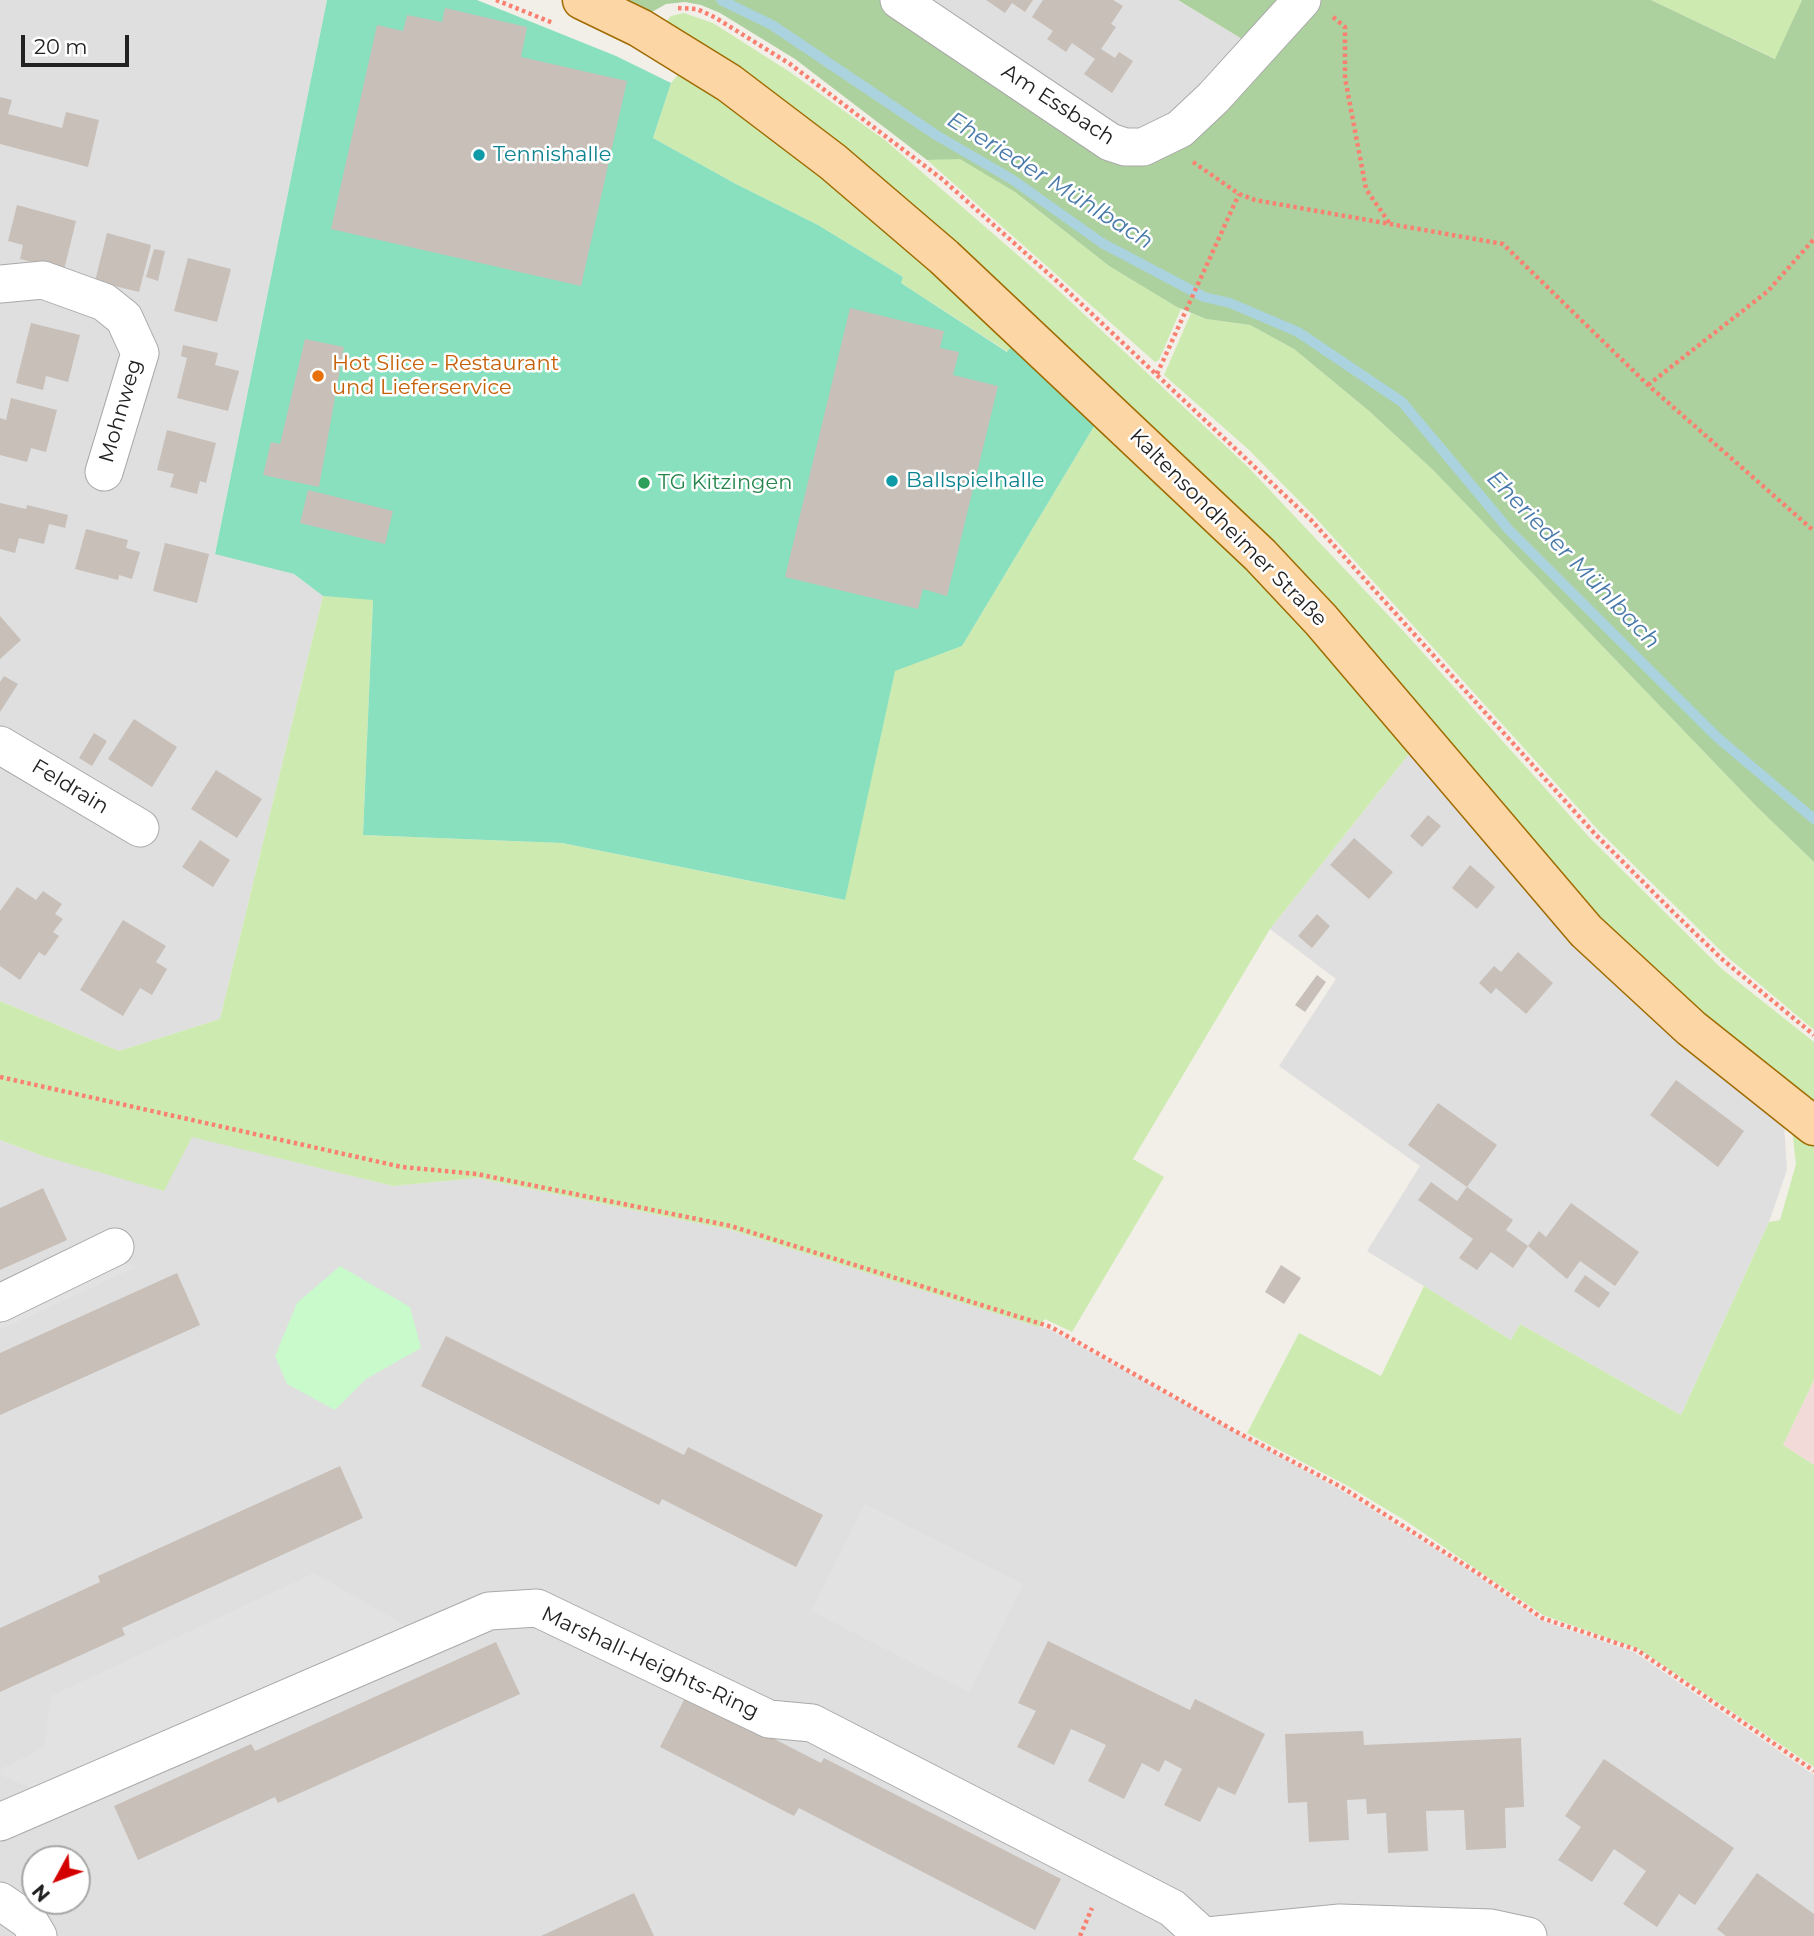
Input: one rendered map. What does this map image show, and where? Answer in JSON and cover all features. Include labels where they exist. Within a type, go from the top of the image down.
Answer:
[{"type":"main road","name":"Kaltensondheimer Straße","points":[[582,0],[640,28],[729,83],[833,162],[954,265],[1260,555],[1330,630],[1586,930],[1691,1028],[1814,1126]]},
{"type":"street","name":"Am Essbach","points":[[899,0],[1110,142],[1125,147],[1143,147],[1180,129],[1315,7]]},
{"type":"street","name":"Mohnweg","points":[[0,284],[43,280],[104,302],[124,318],[140,352],[104,472]]},
{"type":"street","name":"Feldrain","points":[[0,746],[140,828]]},
{"type":"street","points":[[0,1303],[116,1247]]},
{"type":"street","name":"Marshall-Heights-Ring","points":[[0,1822],[489,1611],[537,1608],[769,1719],[812,1723],[1172,1908],[1205,1936],[1340,1923],[1491,1928],[1528,1936]]},
{"type":"path","points":[[1315,7],[1345,27],[1345,78],[1366,189],[1390,225]]},
{"type":"path","points":[[1162,140],[1238,194],[1255,200],[1503,244],[1648,385],[1814,531]]},
{"type":"path","points":[[1157,374],[1238,194]]},
{"type":"path","points":[[1648,385],[1768,291],[1814,239]]},
{"type":"path","points":[[0,1077],[402,1167],[477,1174],[731,1226],[1051,1327],[1233,1430],[1343,1488],[1476,1572],[1542,1618],[1637,1650],[1814,1771]]},
{"type":"shaded area","points":[[0,0],[327,0],[215,553],[294,574],[323,596],[220,1019],[119,1051],[0,1001]]},
{"type":"shaded area","points":[[920,0],[1178,0],[1252,45],[1143,141]]},
{"type":"shaded area","points":[[1416,745],[1784,1124],[1787,1170],[1769,1222],[1681,1415],[1520,1324],[1511,1340],[1367,1251],[1420,1166],[1279,1066],[1336,979],[1270,929]]},
{"type":"shaded area","points":[[192,1136],[393,1186],[477,1178],[731,1230],[1051,1330],[1344,1492],[1475,1574],[1540,1620],[1634,1652],[1814,1775],[1814,1936],[0,1936],[0,1140],[43,1156]]},
{"type":"shaded area","points":[[82,1244],[136,1267],[0,1330],[0,1282]]},
{"type":"shaded area","points":[[1814,1380],[1814,1465],[1783,1445]]},
{"type":"shaded area","points":[[865,1504],[1023,1584],[969,1692],[811,1611]]},
{"type":"shaded area","points":[[314,1573],[429,1639],[73,1806],[0,1775],[0,1770],[44,1747],[51,1696]]},
{"type":"green space","name":"TG Kitzingen","points":[[327,0],[477,0],[616,56],[671,83],[653,138],[818,225],[903,277],[901,283],[1007,352],[1021,335],[1102,413],[962,646],[895,671],[845,900],[562,843],[363,835],[373,600],[323,596],[294,574],[215,554]]},
{"type":"green space","points":[[608,0],[886,0],[1123,154],[1252,45],[1178,0],[1651,0],[1775,59],[1802,0],[1814,0],[1814,862],[1757,807],[1433,470],[1369,411],[1294,349],[1250,325],[1206,319],[1177,307],[1109,266],[1015,192],[960,159],[927,160],[795,59],[720,13],[685,2],[666,4],[643,17]]},
{"type":"green space","points":[[1651,0],[1802,0],[1776,59]]},
{"type":"green space","points":[[684,13],[713,23],[790,72],[886,141],[1057,289],[1247,466],[1407,635],[1590,838],[1722,969],[1814,1042],[1814,1114],[1594,926],[1293,579],[661,27],[671,16]]},
{"type":"green space","points":[[680,72],[698,76],[1021,335],[1008,352],[901,283],[903,277],[818,225],[653,138],[671,83]]},
{"type":"green space","points":[[960,158],[1015,192],[1109,266],[1181,309],[1159,360],[1155,362],[927,160]]},
{"type":"green space","points":[[1191,313],[1206,319],[1250,325],[1294,349],[1369,411],[1433,470],[1757,807],[1814,862],[1814,1030],[1725,955],[1599,831],[1314,516],[1248,449],[1164,375]]},
{"type":"green space","points":[[1102,413],[1416,745],[1270,929],[1133,1159],[1164,1177],[1072,1332],[1045,1319],[1039,1327],[731,1230],[477,1178],[393,1186],[192,1137],[164,1191],[43,1156],[0,1140],[0,1001],[119,1051],[220,1019],[323,596],[373,599],[363,835],[562,843],[844,900],[895,670],[962,646]]},
{"type":"green space","points":[[1791,1120],[1814,1137],[1814,1380],[1783,1445],[1814,1465],[1814,1767],[1639,1649],[1543,1615],[1406,1521],[1346,1485],[1247,1433],[1299,1333],[1381,1376],[1424,1286],[1511,1340],[1520,1324],[1681,1415],[1769,1222],[1780,1220],[1796,1164]]},
{"type":"green space","points":[[340,1266],[410,1307],[421,1348],[366,1379],[335,1410],[287,1384],[275,1356],[297,1303]]},
{"type":"building","points":[[986,0],[1033,0],[1025,12],[1012,3],[1005,13]]},
{"type":"building","points":[[1043,0],[1113,0],[1123,6],[1111,24],[1116,27],[1101,49],[1115,58],[1119,52],[1133,61],[1112,93],[1084,74],[1095,59],[1072,43],[1066,52],[1047,39],[1053,31],[1032,17]]},
{"type":"building","name":"Tennishalle","points":[[445,8],[527,27],[521,57],[627,81],[581,286],[331,229],[377,25],[403,31],[407,15],[442,22]]},
{"type":"building","points":[[0,97],[12,100],[8,114],[62,128],[66,112],[99,120],[88,167],[0,144]]},
{"type":"building","points":[[17,205],[76,221],[64,270],[20,259],[23,245],[8,241]]},
{"type":"building","points":[[107,233],[151,245],[139,292],[95,281]]},
{"type":"building","points":[[154,249],[165,251],[158,281],[146,277]]},
{"type":"building","points":[[188,258],[231,269],[217,322],[174,311]]},
{"type":"building","name":"Ballspielhalle","points":[[850,308],[944,331],[940,348],[959,352],[953,375],[998,386],[947,596],[923,589],[918,609],[785,577]]},
{"type":"building","points":[[31,323],[80,335],[68,382],[46,376],[43,390],[16,383]]},
{"type":"building","points":[[305,339],[344,347],[319,487],[263,475],[271,442],[280,444]]},
{"type":"building","points":[[183,345],[218,353],[215,365],[239,371],[228,411],[177,398],[187,358],[181,356]]},
{"type":"building","points":[[11,398],[57,410],[46,452],[31,448],[27,462],[0,455],[0,418],[6,420]]},
{"type":"building","points":[[167,430],[216,443],[206,483],[200,481],[197,494],[170,487],[174,474],[157,470]]},
{"type":"building","points":[[308,490],[393,511],[385,544],[300,523]]},
{"type":"building","points":[[0,503],[26,509],[27,505],[68,515],[65,528],[49,524],[44,544],[19,538],[15,553],[0,549]]},
{"type":"building","points":[[86,529],[128,540],[126,548],[140,552],[132,579],[119,575],[118,580],[75,569]]},
{"type":"building","points":[[165,543],[209,554],[197,603],[153,591]]},
{"type":"building","points":[[0,616],[21,640],[0,659]]},
{"type":"building","points":[[4,676],[18,684],[0,712],[0,682]]},
{"type":"building","points":[[134,719],[177,747],[152,787],[108,759]]},
{"type":"building","points":[[94,733],[107,741],[92,766],[79,758]]},
{"type":"building","points":[[216,770],[262,799],[237,838],[191,809]]},
{"type":"building","points":[[1428,815],[1441,826],[1422,847],[1410,836]]},
{"type":"building","points":[[1354,838],[1393,872],[1369,899],[1330,865]]},
{"type":"building","points":[[200,840],[230,860],[213,887],[182,867]]},
{"type":"building","points":[[1470,865],[1495,887],[1477,909],[1452,888]]},
{"type":"building","points":[[17,887],[36,900],[43,891],[62,904],[55,914],[63,919],[53,932],[59,936],[45,956],[39,952],[20,980],[0,966],[0,911]]},
{"type":"building","points":[[1317,914],[1330,926],[1312,948],[1298,936]]},
{"type":"building","points":[[123,920],[166,946],[156,962],[167,969],[152,995],[140,988],[123,1016],[80,990]]},
{"type":"building","points":[[1518,952],[1553,983],[1526,1014],[1496,988],[1491,994],[1479,983],[1494,966],[1501,972]]},
{"type":"building","points":[[1317,975],[1326,982],[1305,1012],[1295,1005]]},
{"type":"building","points":[[1676,1080],[1744,1131],[1718,1167],[1650,1115]]},
{"type":"building","points":[[1438,1103],[1497,1145],[1467,1187],[1408,1145]]},
{"type":"building","points":[[1431,1182],[1457,1201],[1467,1187],[1513,1220],[1506,1230],[1528,1246],[1513,1268],[1491,1252],[1477,1270],[1459,1258],[1473,1239],[1418,1200]]},
{"type":"building","points":[[43,1188],[67,1240],[0,1270],[0,1208]]},
{"type":"building","points":[[1571,1203],[1639,1252],[1615,1286],[1580,1261],[1567,1279],[1528,1246],[1539,1231],[1546,1237]]},
{"type":"building","points":[[1281,1265],[1301,1278],[1284,1304],[1265,1292]]},
{"type":"building","points":[[177,1273],[200,1325],[0,1415],[0,1353]]},
{"type":"building","points":[[1585,1275],[1610,1293],[1599,1308],[1574,1291]]},
{"type":"building","points":[[446,1336],[684,1455],[688,1447],[823,1515],[796,1567],[662,1499],[659,1505],[421,1386]]},
{"type":"building","points":[[340,1466],[363,1518],[122,1628],[125,1635],[0,1692],[0,1628],[100,1582],[98,1576]]},
{"type":"building","points":[[1048,1641],[1190,1710],[1195,1699],[1265,1734],[1235,1795],[1218,1787],[1200,1822],[1164,1805],[1182,1769],[1165,1760],[1159,1772],[1142,1763],[1124,1799],[1088,1781],[1106,1745],[1071,1729],[1054,1765],[1017,1747],[1036,1711],[1018,1703]]},
{"type":"building","points":[[496,1642],[520,1694],[278,1803],[275,1797],[138,1860],[114,1806],[251,1744],[255,1751]]},
{"type":"building","points":[[687,1694],[821,1763],[824,1758],[1061,1879],[1035,1930],[799,1808],[794,1816],[660,1747]]},
{"type":"building","points":[[1363,1731],[1364,1745],[1521,1738],[1524,1807],[1505,1808],[1506,1848],[1466,1850],[1464,1810],[1426,1811],[1428,1851],[1388,1853],[1386,1813],[1367,1814],[1366,1799],[1347,1800],[1349,1840],[1309,1842],[1307,1802],[1288,1803],[1285,1734]]},
{"type":"building","points":[[1604,1759],[1734,1848],[1695,1905],[1679,1894],[1657,1927],[1623,1904],[1646,1871],[1614,1849],[1592,1882],[1558,1860],[1581,1827],[1565,1816]]},
{"type":"building","points":[[1757,1873],[1814,1914],[1814,1936],[1726,1936],[1717,1929]]},
{"type":"building","points":[[634,1893],[654,1936],[541,1936]]},
{"type":"waterway","name":"Eherieder Mühlbach","points":[[721,0],[772,25],[936,135],[1013,180],[1102,243],[1204,297],[1230,303],[1298,332],[1402,402],[1509,530],[1718,738],[1814,819]]},
{"type":"place","name":"Tennishalle","points":[[479,155]]},
{"type":"place","name":"Hot Slice - Restaurant und Lieferservice","points":[[318,376]]},
{"type":"place","name":"Ballspielhalle","points":[[892,481]]},
{"type":"place","name":"TG Kitzingen","points":[[644,483]]}]
